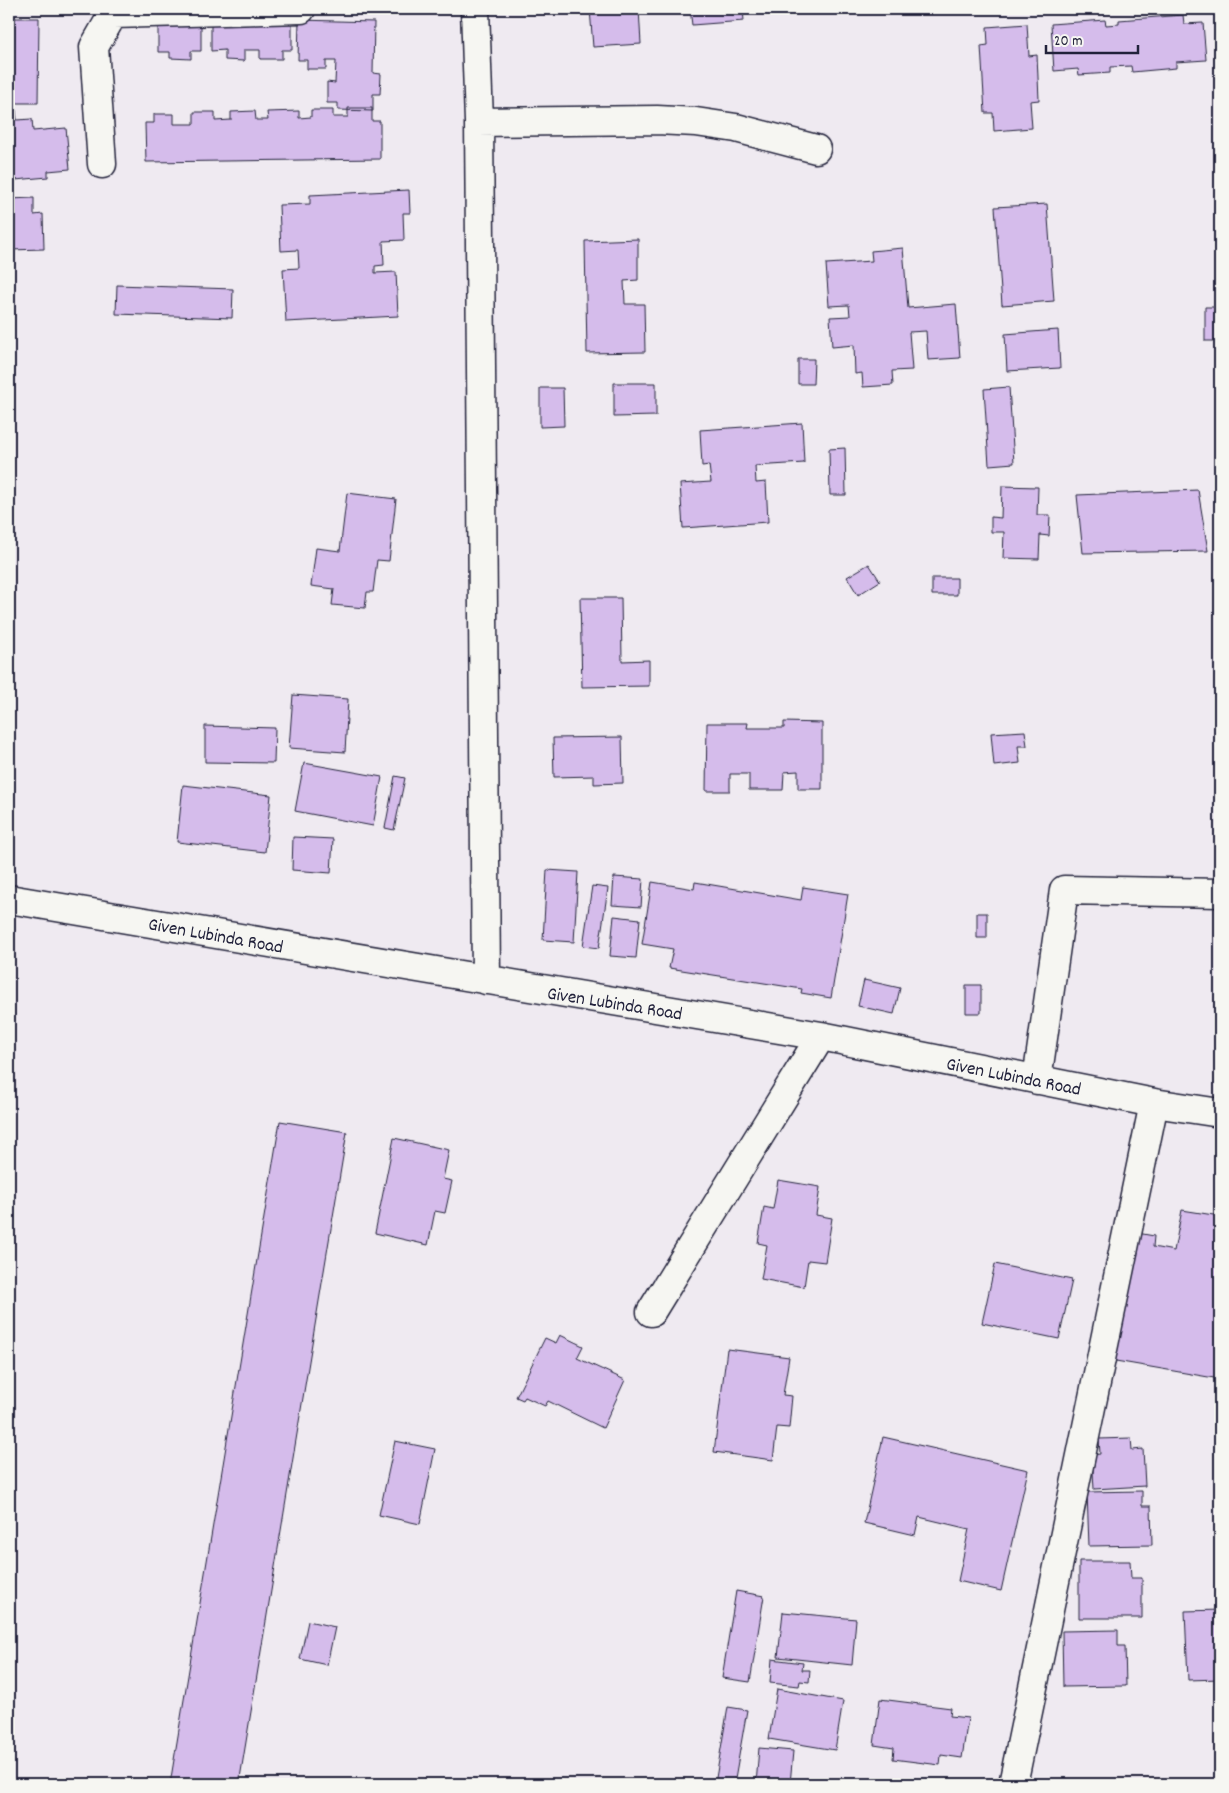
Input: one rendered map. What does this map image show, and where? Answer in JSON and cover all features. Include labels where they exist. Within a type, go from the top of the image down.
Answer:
[{"type":"street","points":[[102,164],[94,47],[113,14],[300,9]]},
{"type":"street","points":[[475,9],[479,122],[486,980]]},
{"type":"street","points":[[479,122],[656,120],[696,122],[736,128],[816,149]]},
{"type":"street","points":[[1037,1080],[1064,890],[1220,893]]},
{"type":"street","name":"Given Lubinda Road","points":[[9,899],[821,1036],[1154,1103],[1220,1113]]},
{"type":"street","points":[[651,1312],[821,1036]]},
{"type":"street","points":[[1013,1784],[1154,1103]]},
{"type":"building","points":[[590,9],[639,9],[641,44],[593,47]]},
{"type":"building","points":[[690,9],[743,9],[744,21],[692,25]]},
{"type":"building","points":[[1183,15],[1184,24],[1203,23],[1206,60],[1176,62],[1176,68],[1132,72],[1131,66],[1110,67],[1110,73],[1079,75],[1078,69],[1054,71],[1051,24],[1105,20],[1106,25],[1119,24],[1119,20]]},
{"type":"building","points":[[211,16],[292,18],[292,50],[282,50],[282,59],[260,59],[260,50],[244,50],[244,61],[225,60],[225,50],[211,51]]},
{"type":"building","points":[[158,17],[201,17],[201,51],[191,51],[191,59],[170,58],[170,52],[158,52]]},
{"type":"building","points":[[9,18],[39,18],[38,103],[9,103]]},
{"type":"building","points":[[299,20],[374,22],[373,73],[381,74],[380,94],[373,94],[373,111],[338,110],[338,103],[327,103],[327,82],[335,83],[336,61],[326,61],[326,69],[307,69],[307,60],[298,60]]},
{"type":"building","points":[[1027,24],[1029,56],[1037,55],[1039,100],[1030,101],[1032,128],[994,131],[993,113],[985,113],[981,46],[988,45],[987,27]]},
{"type":"building","points":[[348,108],[372,108],[372,121],[380,121],[380,159],[146,162],[145,123],[154,123],[154,114],[174,114],[174,124],[194,124],[194,112],[215,112],[215,121],[231,120],[231,112],[255,111],[256,120],[268,120],[267,112],[299,111],[299,118],[311,117],[311,110],[333,110],[333,117],[348,117]]},
{"type":"building","points":[[16,110],[17,120],[32,119],[33,131],[66,128],[70,169],[48,171],[48,177],[15,180],[13,165],[9,166],[9,111]]},
{"type":"building","points":[[409,190],[410,213],[403,213],[404,240],[383,241],[384,265],[375,266],[375,273],[396,272],[398,316],[286,322],[283,269],[299,268],[298,250],[281,251],[279,205],[310,204],[310,195]]},
{"type":"building","points":[[34,198],[34,215],[43,214],[44,249],[9,250],[9,199]]},
{"type":"building","points":[[1047,204],[1054,301],[1002,305],[995,207]]},
{"type":"building","points":[[638,239],[638,280],[624,281],[625,304],[644,304],[645,352],[587,353],[585,241]]},
{"type":"building","points":[[903,248],[908,308],[956,304],[960,358],[928,360],[926,331],[909,332],[912,370],[892,371],[893,385],[863,387],[862,373],[855,374],[854,345],[832,347],[830,317],[850,316],[849,305],[829,306],[826,264],[872,261],[871,251]]},
{"type":"building","points":[[117,285],[233,289],[232,318],[116,314]]},
{"type":"building","points":[[1205,307],[1220,307],[1220,341],[1205,341]]},
{"type":"building","points":[[1058,330],[1060,368],[1007,371],[1005,334]]},
{"type":"building","points":[[798,359],[814,359],[813,384],[798,384]]},
{"type":"building","points":[[614,383],[656,383],[656,416],[614,417]]},
{"type":"building","points":[[1009,387],[1014,463],[989,465],[984,389]]},
{"type":"building","points":[[540,388],[563,388],[564,426],[540,427]]},
{"type":"building","points":[[802,423],[804,463],[755,466],[756,483],[766,482],[768,522],[683,528],[680,484],[711,482],[709,465],[702,466],[700,430]]},
{"type":"building","points":[[845,448],[846,495],[830,495],[829,449]]},
{"type":"building","points":[[1002,486],[1038,487],[1037,515],[1050,515],[1049,536],[1040,535],[1039,559],[1003,558],[1004,532],[991,532],[991,517],[1001,518]]},
{"type":"building","points":[[1198,490],[1208,551],[1083,553],[1077,495]]},
{"type":"building","points":[[347,493],[396,499],[389,561],[377,560],[373,592],[367,592],[365,608],[332,605],[334,589],[311,586],[316,548],[340,551]]},
{"type":"building","points":[[869,564],[880,581],[858,595],[847,577]]},
{"type":"building","points":[[932,578],[957,578],[957,595],[932,595]]},
{"type":"building","points":[[580,598],[621,598],[622,661],[649,660],[649,686],[582,687]]},
{"type":"building","points":[[293,695],[348,699],[345,752],[289,748]]},
{"type":"building","points":[[784,722],[822,723],[822,789],[798,789],[798,771],[784,772],[783,790],[749,790],[749,774],[730,774],[730,791],[706,791],[707,723],[748,723],[747,728],[784,728]]},
{"type":"building","points":[[205,726],[275,728],[274,763],[205,762]]},
{"type":"building","points":[[1025,731],[1027,746],[1018,746],[1020,763],[994,766],[991,733]]},
{"type":"building","points":[[622,737],[623,783],[594,784],[594,776],[554,777],[553,738]]},
{"type":"building","points":[[304,763],[382,777],[373,826],[295,811]]},
{"type":"building","points":[[395,776],[405,778],[394,830],[385,828]]},
{"type":"building","points":[[183,785],[271,795],[265,852],[177,842]]},
{"type":"building","points":[[293,837],[333,839],[331,873],[292,870]]},
{"type":"building","points":[[547,870],[578,872],[574,942],[543,940]]},
{"type":"building","points":[[614,877],[643,879],[641,907],[612,905]]},
{"type":"building","points":[[652,882],[694,889],[695,882],[801,900],[803,887],[848,894],[831,998],[801,993],[802,989],[669,968],[673,949],[642,944]]},
{"type":"building","points":[[592,886],[608,888],[599,948],[583,946]]},
{"type":"building","points":[[977,913],[987,913],[987,938],[977,938]]},
{"type":"building","points":[[614,916],[640,919],[636,958],[610,956]]},
{"type":"building","points":[[864,980],[900,988],[894,1014],[858,1006]]},
{"type":"building","points":[[966,985],[981,985],[981,1013],[966,1013]]},
{"type":"building","points":[[280,1121],[347,1132],[239,1784],[170,1784]]},
{"type":"building","points":[[394,1138],[449,1150],[443,1179],[452,1181],[445,1213],[435,1211],[428,1245],[375,1233]]},
{"type":"building","points":[[778,1180],[820,1187],[816,1215],[832,1218],[825,1262],[808,1260],[804,1287],[761,1279],[767,1245],[758,1243],[764,1207],[773,1209]]},
{"type":"building","points":[[1182,1210],[1220,1216],[1220,1379],[1110,1360],[1132,1232],[1154,1236],[1153,1247],[1174,1251]]},
{"type":"building","points":[[995,1264],[1072,1280],[1059,1339],[982,1323]]},
{"type":"building","points":[[560,1335],[583,1346],[577,1358],[625,1380],[603,1428],[548,1401],[545,1406],[525,1397],[523,1400],[516,1397],[545,1338],[556,1343]]},
{"type":"building","points":[[727,1349],[789,1357],[783,1395],[792,1396],[789,1428],[777,1427],[773,1460],[714,1452]]},
{"type":"building","points":[[1216,1413],[1220,1413],[1220,1456],[1216,1456]]},
{"type":"building","points":[[883,1437],[1028,1470],[1001,1591],[958,1581],[969,1529],[919,1517],[915,1535],[864,1523]]},
{"type":"building","points":[[1131,1438],[1132,1450],[1143,1449],[1145,1486],[1094,1489],[1092,1455],[1100,1454],[1099,1439]]},
{"type":"building","points":[[395,1441],[435,1449],[420,1524],[379,1515]]},
{"type":"building","points":[[1142,1491],[1142,1506],[1151,1506],[1152,1545],[1089,1546],[1087,1492]]},
{"type":"building","points":[[1079,1561],[1130,1561],[1131,1578],[1142,1578],[1142,1618],[1079,1618]]},
{"type":"building","points":[[736,1591],[764,1596],[750,1682],[722,1678]]},
{"type":"building","points":[[1220,1610],[1220,1679],[1188,1680],[1185,1611]]},
{"type":"building","points":[[783,1612],[856,1619],[852,1665],[778,1657]]},
{"type":"building","points":[[308,1621],[335,1627],[327,1665],[300,1659]]},
{"type":"building","points":[[1118,1630],[1118,1646],[1125,1646],[1126,1686],[1063,1687],[1062,1631]]},
{"type":"building","points":[[772,1659],[803,1663],[802,1670],[810,1670],[809,1682],[800,1681],[799,1686],[770,1683]]},
{"type":"building","points":[[777,1689],[843,1701],[835,1750],[769,1739]]},
{"type":"building","points":[[880,1699],[951,1708],[950,1716],[968,1718],[962,1758],[941,1755],[940,1765],[893,1759],[894,1748],[874,1745]]},
{"type":"building","points":[[728,1707],[747,1710],[734,1784],[715,1784]]},
{"type":"building","points":[[759,1748],[793,1751],[790,1784],[756,1784]]}]
